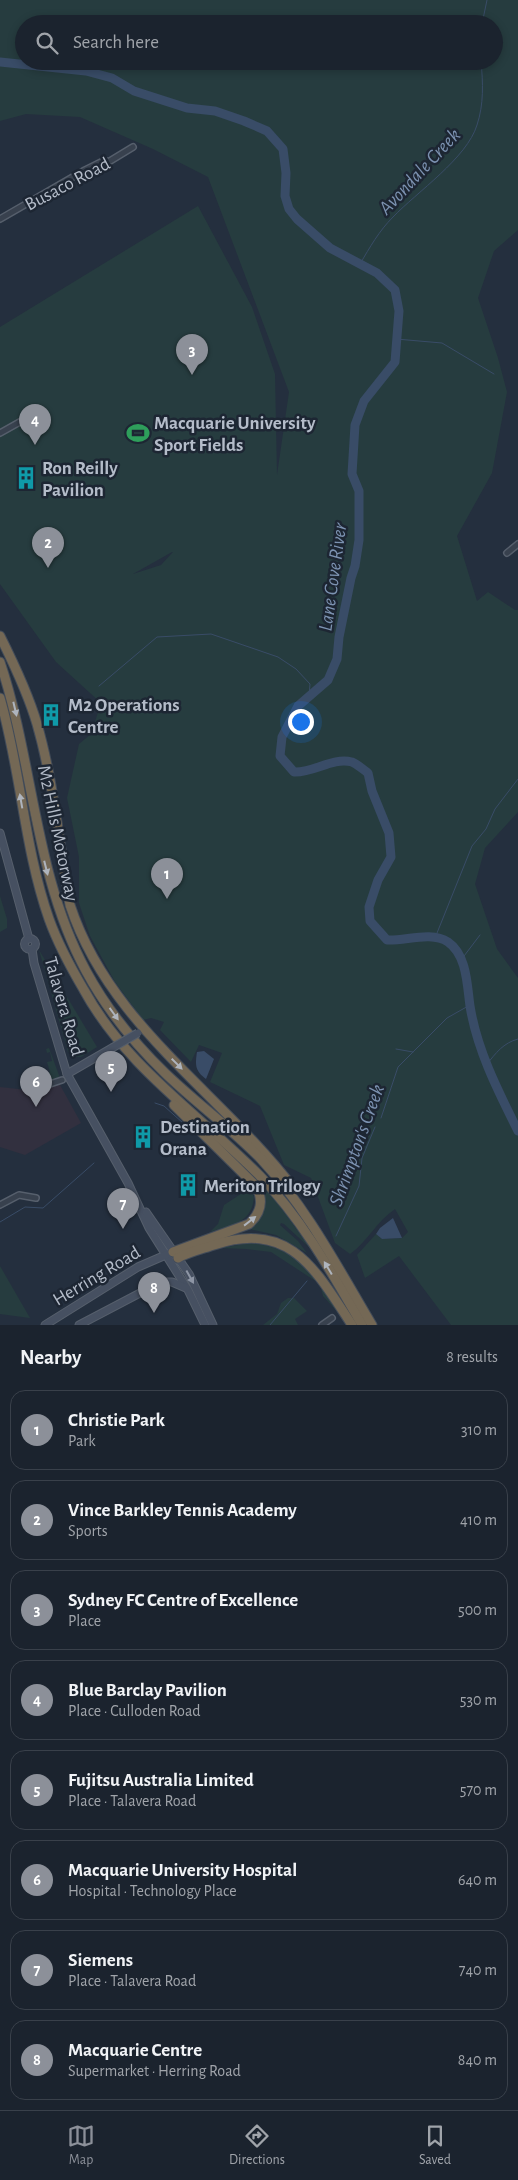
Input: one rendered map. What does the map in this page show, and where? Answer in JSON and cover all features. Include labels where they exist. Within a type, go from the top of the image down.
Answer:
[{"type":"highway","points":[[0,636],[25,688],[38,730],[47,767],[70,906],[75,923],[115,993],[141,1031],[259,1148],[286,1178],[312,1214],[318,1233]]},
{"type":"highway","name":"M2 Hills Motorway","points":[[0,662],[18,724],[47,872],[62,919],[86,971],[132,1038],[164,1072],[260,1158],[293,1197],[318,1233],[372,1325]]},
{"type":"highway","name":"M2 Hills Motorway","points":[[0,698],[42,894],[50,920],[70,964],[98,1012],[135,1060],[239,1156],[289,1209],[317,1249],[362,1325]]},
{"type":"highway","points":[[70,964],[80,991],[93,1014],[125,1057],[216,1149],[248,1178],[260,1194],[259,1212],[249,1224],[172,1257]]},
{"type":"highway","points":[[172,1257],[242,1238],[261,1239],[279,1243],[293,1250],[306,1261],[352,1325]]},
{"type":"main road","name":"Talavera Road","points":[[0,833],[29,939],[25,942],[25,947],[32,949],[64,1077],[172,1257],[201,1297],[213,1325]]},
{"type":"main road","points":[[64,1077],[141,1031]]},
{"type":"main road","name":"Talavera Road","points":[[172,1257],[205,1325]]},
{"type":"main road","name":"Herring Road","points":[[45,1325],[138,1267],[172,1257]]},
{"type":"main road","name":"Herring Road","points":[[79,1325],[161,1282],[172,1282],[188,1290]]},
{"type":"street","name":"Busaco Road","points":[[0,219],[85,170],[100,162],[110,161],[133,147]]},
{"type":"street","points":[[0,434],[34,414]]},
{"type":"street","points":[[507,553],[518,544]]},
{"type":"street","points":[[35,1089],[64,1077]]},
{"type":"street","points":[[0,1205],[20,1195],[36,1198]]},
{"type":"street","points":[[322,1325],[332,1318]]},
{"type":"shaded area","points":[[59,1083],[81,1123],[25,1155],[0,1147],[0,1087],[37,1091]]},
{"type":"green space","points":[[0,0],[518,0],[518,230],[494,251],[478,298],[507,392],[492,473],[457,536],[477,601],[488,592],[515,610],[518,610],[518,812],[485,848],[475,884],[497,949],[518,978],[518,1325],[451,1325],[399,1256],[365,1278],[357,1255],[376,1234],[382,1239],[402,1238],[408,1232],[395,1209],[350,1254],[335,1243],[311,1178],[284,1165],[260,1106],[210,1082],[222,1053],[199,1045],[191,1062],[160,1030],[164,1022],[151,1018],[143,1020],[115,982],[90,936],[79,903],[79,857],[67,798],[79,744],[91,734],[101,703],[56,662],[0,584],[0,327],[198,206],[252,307],[275,374],[277,475],[289,392],[208,177],[153,149],[80,117],[26,114],[0,121]],"holes":[[[173,552],[161,565],[133,574]]]},
{"type":"green space","points":[[0,896],[7,919],[7,928],[0,932]]},
{"type":"green space","points":[[39,950],[97,1047],[81,1057],[73,1057],[68,1052]]},
{"type":"green space","points":[[49,1048],[60,1078],[39,1086],[37,1082],[33,1081],[37,1068],[41,1076],[50,1072],[47,1062],[52,1061],[50,1052],[47,1053],[46,1049]]},
{"type":"green space","points":[[260,1184],[279,1205],[311,1249],[284,1224],[281,1223],[280,1225],[298,1241],[307,1253],[276,1235],[249,1229],[254,1224]]},
{"type":"green space","points":[[248,1186],[254,1197],[252,1206],[245,1218],[233,1225],[210,1232],[218,1224],[224,1205],[244,1192]]},
{"type":"green space","points":[[249,1243],[268,1246],[298,1260],[319,1282],[349,1325],[323,1296],[320,1284],[271,1252],[221,1248]]},
{"type":"green space","points":[[0,1266],[30,1318],[0,1314]]},
{"type":"green space","points":[[288,1298],[294,1298],[307,1311],[295,1319],[298,1325],[263,1325],[277,1314],[281,1303]]},
{"type":"water","points":[[204,1051],[214,1059],[206,1079],[198,1070],[196,1064],[197,1052]]},
{"type":"water","points":[[393,1218],[402,1238],[382,1239],[376,1234],[380,1228]]},
{"type":"waterway","name":"Avondale Creek","points":[[484,15],[487,0]]},
{"type":"waterway","name":"Lane Cove River","points":[[0,62],[15,64]]},
{"type":"waterway","name":"Lane Cove River","points":[[76,70],[112,78],[134,91],[187,108],[215,111],[267,131],[283,149],[286,173],[285,196],[289,209],[297,219],[330,248],[377,273],[395,290],[399,311],[395,362],[364,401],[355,425],[352,474],[359,491],[359,540],[339,637],[337,659],[328,680],[298,706],[282,737],[280,756],[294,772],[345,761],[354,763],[368,773],[372,791],[389,833],[391,857],[378,880],[369,907],[370,921],[387,940],[434,937],[448,942],[459,955],[463,962],[473,1022],[483,1054],[518,1131]]},
{"type":"waterway","name":"Avondale Creek","points":[[360,264],[388,222],[452,162],[472,137],[477,125],[482,101],[481,70]]},
{"type":"waterway","points":[[396,339],[442,343],[494,374]]},
{"type":"waterway","points":[[99,686],[157,637],[211,634],[278,657],[296,669],[310,684],[309,697]]},
{"type":"waterway","points":[[435,938],[472,846],[486,829],[495,809],[518,779]]},
{"type":"waterway","points":[[461,960],[480,935]]},
{"type":"waterway","name":"Shrimpton's Creek","points":[[381,1118],[398,1067],[447,1018],[470,1005]]},
{"type":"waterway","points":[[487,1064],[504,1046],[518,1039]]},
{"type":"waterway","points":[[396,1049],[413,1052]]},
{"type":"waterway","points":[[155,1103],[164,1106],[183,1123]]},
{"type":"waterway","name":"Shrimpton's Creek","points":[[336,1236],[359,1186],[362,1158],[375,1127]]},
{"type":"waterway","points":[[0,1222],[25,1207],[43,1208],[94,1163]]},
{"type":"waterway","points":[[270,1325],[307,1281]]},
{"type":"place","name":"Sydney FC Centre of Excellence","points":[[192,375]]},
{"type":"place","name":"Macquarie University Sport Fields","points":[[138,433]]},
{"type":"place","name":"Blue Barclay Pavilion","points":[[35,445]]},
{"type":"place","name":"Ron Reilly Pavilion","points":[[26,478]]},
{"type":"place","name":"Vince Barkley Tennis Academy","points":[[48,568]]},
{"type":"place","name":"M2 Operations Centre","points":[[51,715]]},
{"type":"place","name":"Christie Park","points":[[167,899]]},
{"type":"place","name":"Fujitsu Australia Limited","points":[[111,1092]]},
{"type":"place","name":"Macquarie University Hospital","points":[[36,1107]]},
{"type":"place","name":"Destination Orana","points":[[143,1137]]},
{"type":"place","name":"Meriton Trilogy","points":[[188,1185]]},
{"type":"place","name":"Siemens","points":[[123,1229]]},
{"type":"place","name":"Macquarie Centre","points":[[154,1313]]}]
